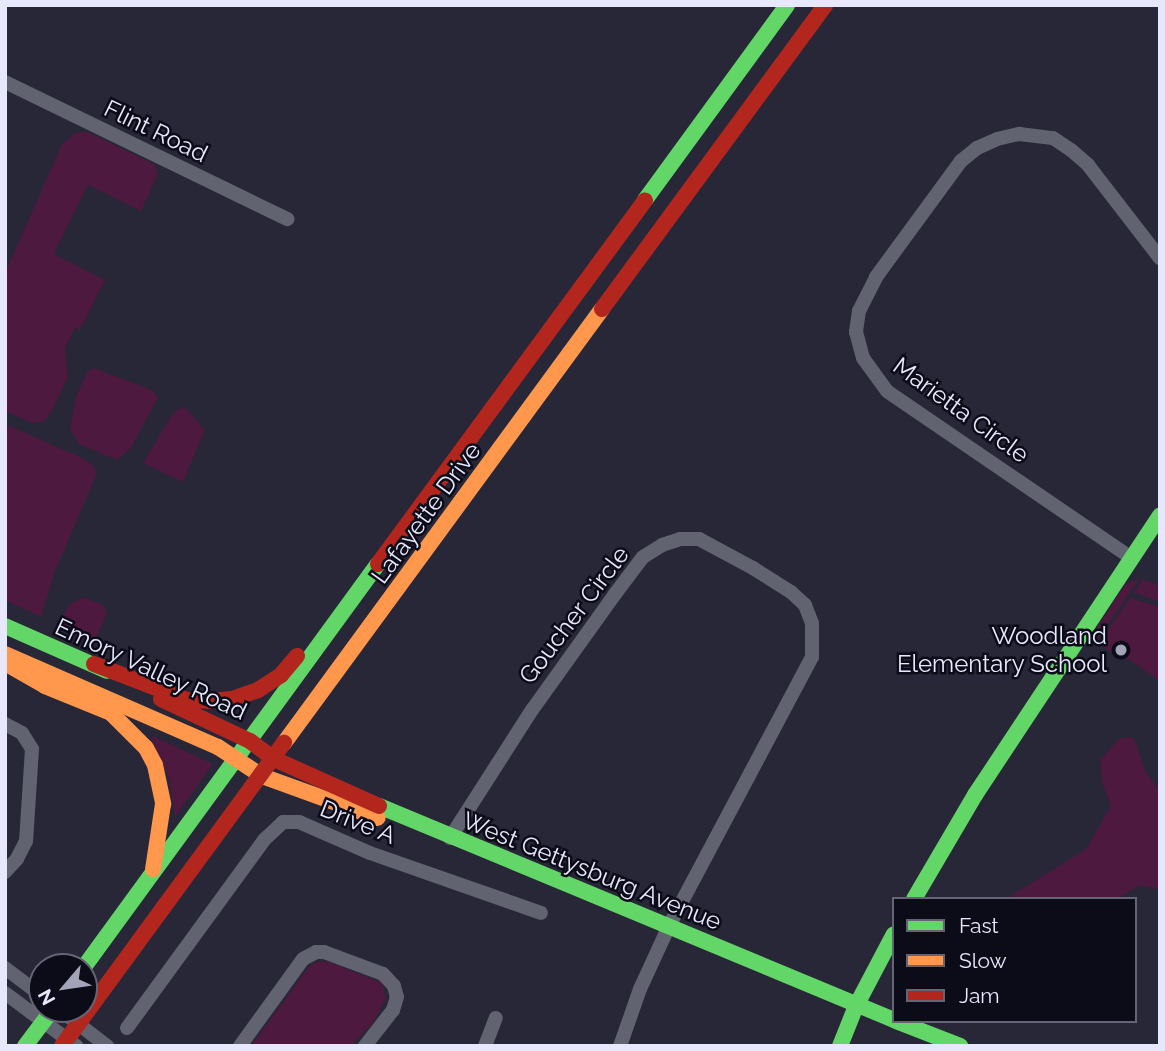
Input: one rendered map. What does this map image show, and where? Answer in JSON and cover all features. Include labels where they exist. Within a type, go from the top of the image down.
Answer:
[{"type":"main road","name":"Lafayette Drive","points":[[94,953],[787,5]]},
{"type":"main road","name":"Lafayette Drive","points":[[68,1044],[79,1024],[825,5]]},
{"type":"main road","points":[[94,664],[187,700],[232,699],[270,683],[296,657],[452,445],[482,423]]},
{"type":"main road","points":[[915,897],[975,795],[1130,557],[1160,516]]},
{"type":"main road","name":"Emory Valley Road","points":[[5,626],[94,664],[250,741],[274,760]]},
{"type":"main road","name":"Emory Valley Road","points":[[5,654],[218,747],[262,776],[321,799],[450,838]]},
{"type":"main road","points":[[5,663],[46,686],[111,713],[146,748],[155,765],[163,804],[151,876]]},
{"type":"main road","name":"West Gettysburg Avenue","points":[[274,760],[450,838],[892,1020]]},
{"type":"main road","points":[[840,1046],[856,1006],[892,938]]},
{"type":"main road","points":[[26,1046],[42,1023]]},
{"type":"main road","name":"West Gettysburg Avenue","points":[[900,1023],[960,1046]]},
{"type":"street","name":"Flint Road","points":[[5,82],[287,219]]},
{"type":"street","name":"Marietta Circle","points":[[1130,557],[887,391],[870,370],[856,332],[859,311],[876,276],[961,161],[977,148],[997,139],[1019,134],[1053,138],[1071,150],[1088,164],[1160,258]]},
{"type":"street","name":"Goucher Circle","points":[[450,838],[532,710],[643,558],[662,545],[680,539],[699,539],[791,592],[806,606],[814,640],[812,657],[669,926],[640,989],[620,1046]]},
{"type":"street","points":[[5,724],[22,733],[32,749],[26,841],[17,859],[5,872]]},
{"type":"street","name":"Drive A","points":[[127,1028],[265,839],[283,822],[299,822],[370,853],[541,913]]},
{"type":"street","points":[[240,1046],[303,959],[316,952],[324,952],[383,974],[394,986],[397,997],[394,1010],[365,1046]]},
{"type":"street","points":[[5,968],[28,985]]},
{"type":"street","points":[[5,993],[28,1005]]},
{"type":"street","points":[[485,1046],[496,1018]]},
{"type":"street","points":[[54,1023],[68,1044]]},
{"type":"street","points":[[79,1024],[107,1046]]},
{"type":"shaded area","points":[[88,132],[154,164],[158,174],[141,211],[88,185],[54,254],[105,280],[80,330],[75,328],[65,348],[68,377],[52,411],[44,421],[32,423],[5,411],[5,273],[62,144],[75,133]]},
{"type":"shaded area","points":[[93,368],[152,390],[158,397],[131,448],[117,460],[79,444],[70,429],[76,397],[86,374]]},
{"type":"shaded area","points":[[186,408],[205,430],[183,482],[143,463],[172,415],[179,409]]},
{"type":"shaded area","points":[[5,424],[80,457],[92,464],[97,473],[54,574],[41,617],[5,600]]},
{"type":"shaded area","points":[[1139,579],[1096,642],[1093,634],[1126,583]]},
{"type":"shaded area","points":[[1143,579],[1160,586],[1160,602],[1134,592]]},
{"type":"shaded area","points":[[83,597],[103,605],[107,613],[93,645],[57,626],[69,605]]},
{"type":"shaded area","points":[[1130,598],[1160,607],[1160,681],[1127,658],[1125,660],[1098,644]]},
{"type":"shaded area","points":[[153,736],[213,764],[175,817],[169,778],[151,739]]},
{"type":"shaded area","points":[[1119,739],[1134,739],[1145,771],[1160,791],[1160,890],[1140,885],[1121,897],[1009,897],[1086,849],[1111,806],[1102,782],[1100,760]]},
{"type":"shaded area","points":[[327,961],[382,983],[386,999],[372,1024],[351,1046],[251,1046],[308,968],[316,962]]},
{"type":"traffic: fast","points":[[645,200],[787,5]]},
{"type":"traffic: fast","points":[[915,897],[975,795],[1160,516]]},
{"type":"traffic: fast","points":[[94,953],[378,564]]},
{"type":"traffic: fast","points":[[5,626],[107,671]]},
{"type":"traffic: fast","points":[[379,806],[892,1019]]},
{"type":"traffic: fast","points":[[840,1046],[856,1006],[892,938]]},
{"type":"traffic: fast","points":[[25,1046],[42,1023]]},
{"type":"traffic: fast","points":[[901,1023],[960,1046]]},
{"type":"traffic: slow","points":[[284,743],[602,309]]},
{"type":"traffic: slow","points":[[5,654],[218,747],[262,776],[378,818]]},
{"type":"traffic: slow","points":[[5,663],[45,686],[111,713],[146,748],[155,765],[163,804],[153,869]]},
{"type":"traffic: jam","points":[[602,309],[825,5]]},
{"type":"traffic: jam","points":[[378,564],[645,200]]},
{"type":"traffic: jam","points":[[94,664],[187,700],[210,701],[232,699],[258,690],[281,675],[297,656]]},
{"type":"traffic: jam","points":[[161,699],[250,741],[274,759],[379,806]]},
{"type":"traffic: jam","points":[[62,1046],[284,743]]},
{"type":"place","name":"Woodland Elementary School","points":[[1121,650]]}]
